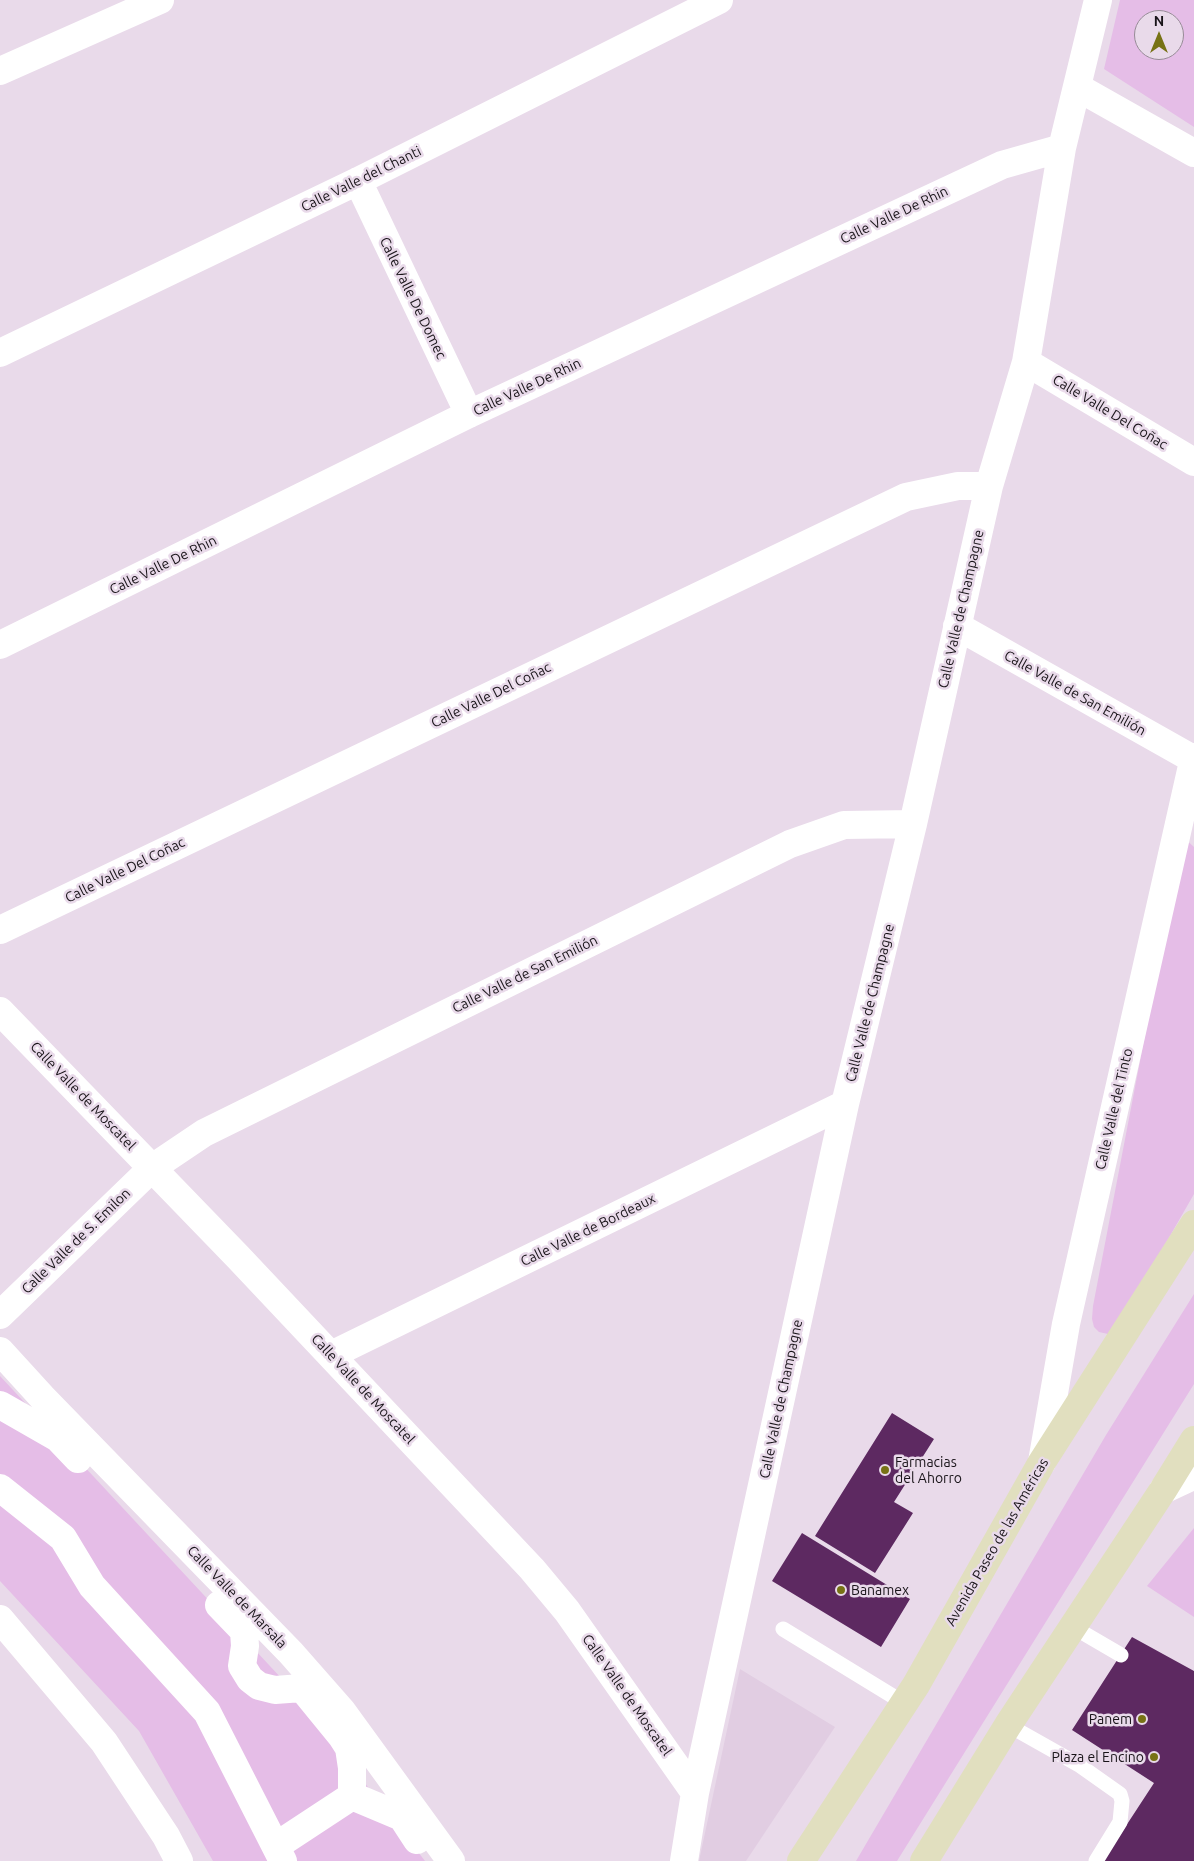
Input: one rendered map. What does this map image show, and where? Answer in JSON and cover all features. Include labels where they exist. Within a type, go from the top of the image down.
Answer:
[{"type":"main road","name":"Avenida Paseo de las Américas","points":[[811,1854],[916,1685],[1042,1462],[1194,1224]]},
{"type":"main road","points":[[924,1861],[1008,1725],[1194,1440]]},
{"type":"street","points":[[0,71],[160,0]]},
{"type":"street","name":"Calle Valle del Chanti","points":[[0,353],[358,181],[686,6],[719,0]]},
{"type":"street","points":[[1062,148],[1098,0]]},
{"type":"street","points":[[1077,87],[1194,153]]},
{"type":"street","name":"Calle Valle de Champagne","points":[[684,1861],[695,1793],[845,1104],[914,824],[989,486],[1026,362],[1062,148]]},
{"type":"street","name":"Calle Valle De Rhin","points":[[0,645],[469,414],[1002,165],[1062,148]]},
{"type":"street","name":"Calle Valle De Domec","points":[[358,181],[469,414]]},
{"type":"street","name":"Calle Valle Del Coñac","points":[[1026,362],[1194,462]]},
{"type":"street","name":"Calle Valle Del Coñac","points":[[0,930],[906,497],[958,486],[989,486]]},
{"type":"street","name":"Calle Valle de San Emilión","points":[[957,626],[1194,758]]},
{"type":"street","name":"Calle Valle del Tinto","points":[[1042,1462],[1066,1324],[1194,758]]},
{"type":"street","name":"Calle Valle de San Emilión","points":[[152,1168],[204,1133],[790,844],[844,825],[914,824]]},
{"type":"street","name":"Calle Valle de Moscatel","points":[[0,1011],[331,1355],[532,1569],[567,1611],[695,1793]]},
{"type":"street","name":"Calle Valle de Bordeaux","points":[[331,1355],[845,1104]]},
{"type":"street","name":"Calle Valle de S. Emilon","points":[[0,1315],[152,1168]]},
{"type":"street","name":"Calle Valle de Marsala","points":[[0,1351],[42,1397],[291,1653],[342,1711],[451,1861]]},
{"type":"street","points":[[0,1405],[58,1438],[244,1631],[245,1646],[242,1666],[250,1679],[259,1686],[275,1690],[302,1688],[349,1748],[352,1768],[352,1796]]},
{"type":"street","points":[[1163,1490],[1190,1478],[1194,1474]]},
{"type":"street","points":[[0,1488],[63,1538],[92,1586],[207,1712],[280,1854],[352,1796]]},
{"type":"street","points":[[0,1619],[104,1742],[166,1836],[179,1861]]},
{"type":"street","points":[[352,1796],[402,1817],[430,1861]]},
{"type":"lane","points":[[1073,1627],[1121,1655]]},
{"type":"lane","points":[[783,1629],[904,1703]]},
{"type":"lane","points":[[1008,1725],[1080,1765],[1120,1794],[1122,1801],[1120,1822],[1096,1861]]},
{"type":"shaded area","points":[[1120,0],[1194,0],[1194,127],[1104,69]]},
{"type":"shaded area","points":[[1183,837],[1194,847],[1194,1194],[1122,1320],[1108,1334],[1099,1332],[1094,1327],[1092,1319],[1093,1306]]},
{"type":"shaded area","points":[[1194,1294],[1194,1384],[897,1861],[856,1861],[1106,1435]]},
{"type":"shaded area","points":[[0,1376],[296,1694],[425,1861],[213,1861],[139,1731],[0,1581]]},
{"type":"shaded area","points":[[1194,1528],[1194,1617],[1147,1586]]},
{"type":"shaded area","points":[[740,1669],[835,1727],[746,1861],[699,1861]]},
{"type":"building","name":"Farmacias del Ahorro","points":[[892,1413],[934,1439],[894,1502],[913,1513],[875,1573],[815,1536]]},
{"type":"building","name":"Banamex","points":[[802,1533],[910,1599],[881,1647],[772,1581]]},
{"type":"building","name":"Plaza el Encino","points":[[1132,1637],[1194,1671],[1194,1861],[1103,1861],[1154,1783],[1072,1730]]},
{"type":"place","name":"Farmacias del Ahorro","points":[[885,1470]]},
{"type":"place","name":"Banamex","points":[[841,1590]]},
{"type":"place","name":"Panem","points":[[1142,1719]]},
{"type":"place","name":"Plaza el Encino","points":[[1154,1757]]}]
